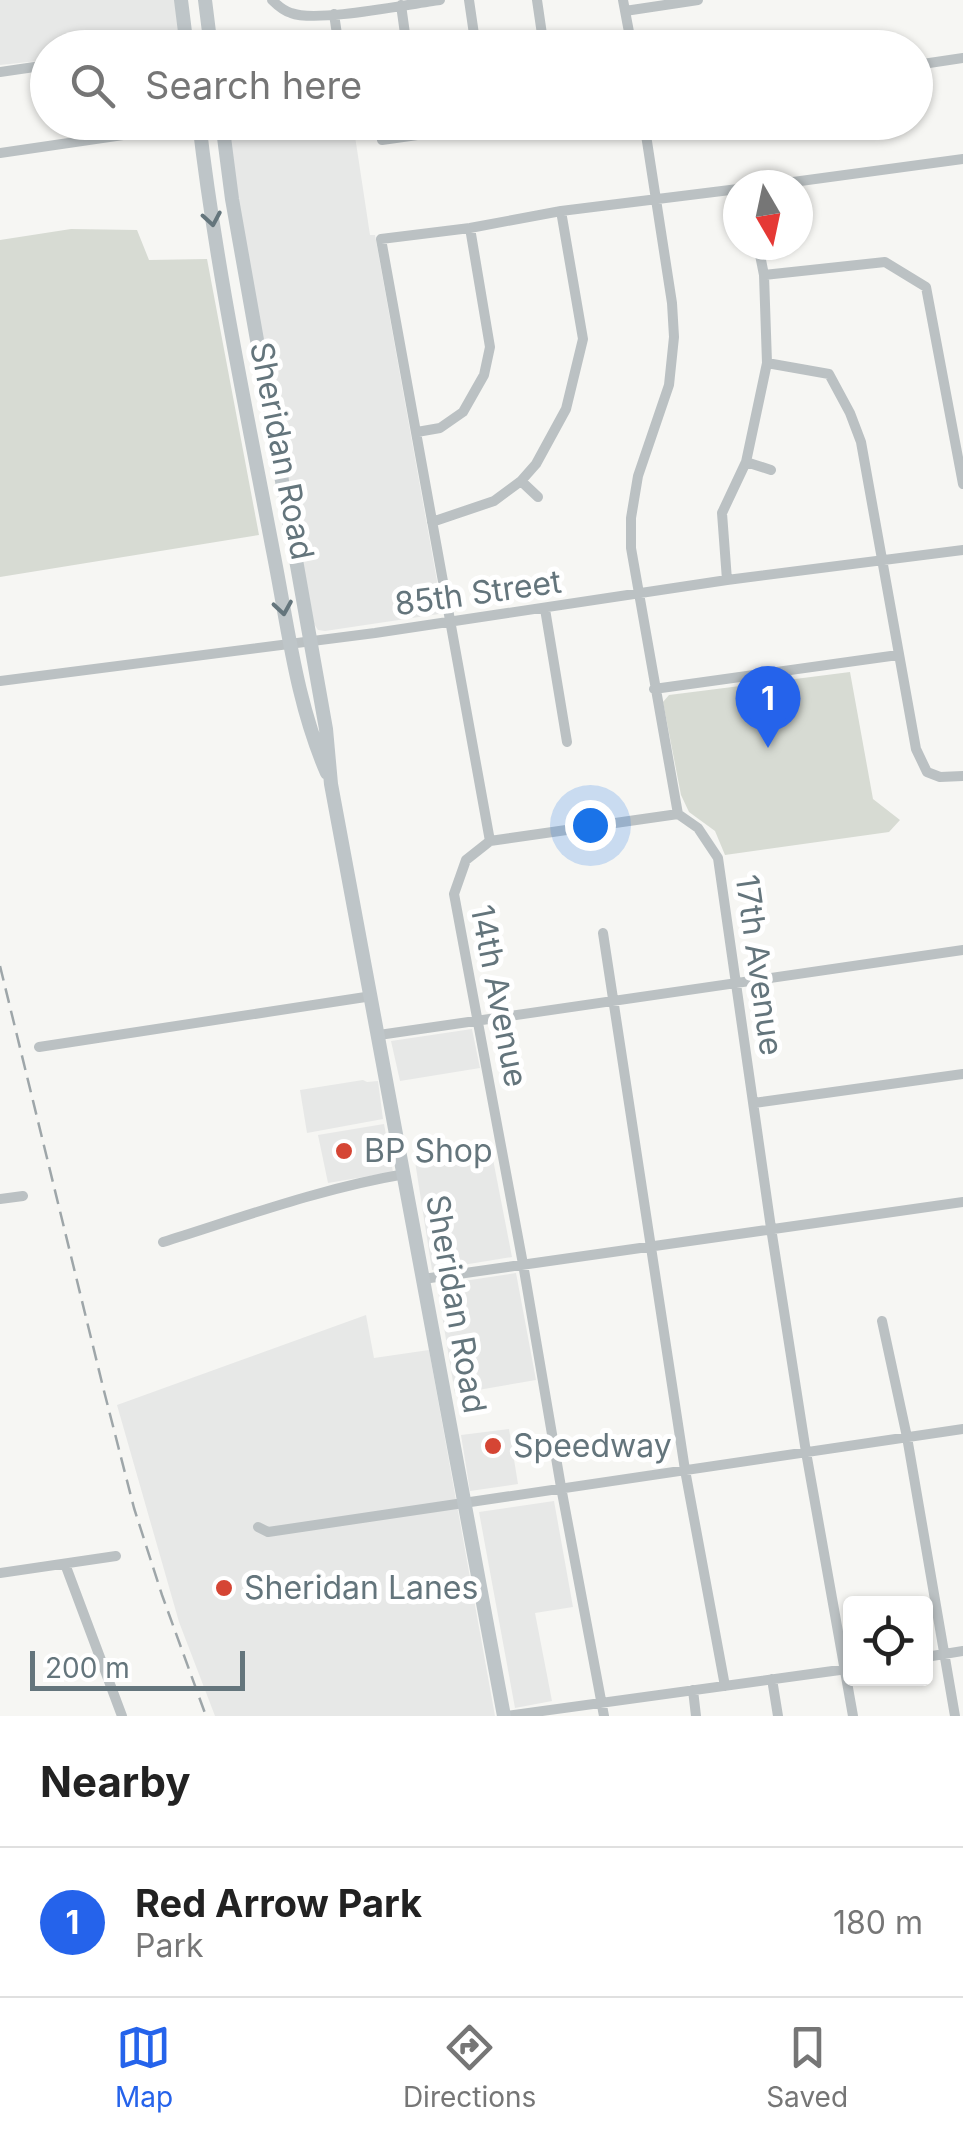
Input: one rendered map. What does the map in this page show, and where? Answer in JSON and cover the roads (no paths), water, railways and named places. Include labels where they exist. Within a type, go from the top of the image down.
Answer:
[{"type":"main road","points":[[181,0],[185,30]]},
{"type":"main road","points":[[208,0],[210,30]]},
{"type":"main road","name":"Sheridan Road","points":[[203,140],[236,360],[289,644],[316,748],[332,784]]},
{"type":"main road","name":"Sheridan Road","points":[[224,140],[326,729],[332,784],[505,1716]]},
{"type":"street","points":[[272,0],[291,14],[304,16],[440,0]]},
{"type":"street","points":[[469,0],[473,30]]},
{"type":"street","points":[[536,0],[541,30]]},
{"type":"street","points":[[624,6],[698,0]]},
{"type":"street","points":[[401,5],[405,30]]},
{"type":"street","points":[[334,14],[337,30]]},
{"type":"street","points":[[933,62],[963,58]]},
{"type":"street","points":[[0,72],[30,68]]},
{"type":"street","points":[[0,154],[91,140]]},
{"type":"street","points":[[647,140],[655,199],[672,303],[674,337],[669,386],[638,476],[630,518],[631,548],[678,814],[490,842],[381,239],[561,212],[655,199],[723,191]]},
{"type":"street","points":[[813,179],[963,158]]},
{"type":"street","points":[[432,522],[494,501],[521,481],[536,464],[566,409],[583,338],[561,212]]},
{"type":"street","points":[[417,432],[440,428],[463,412],[484,375],[490,347],[470,228]]},
{"type":"street","points":[[728,580],[722,513],[746,462],[767,363],[761,260]]},
{"type":"street","points":[[764,276],[884,262],[926,287],[963,484]]},
{"type":"street","points":[[767,363],[828,374],[850,413],[861,442],[916,749],[926,772],[940,778],[963,776]]},
{"type":"street","points":[[746,462],[771,470]]},
{"type":"street","points":[[521,481],[538,497]]},
{"type":"street","name":"85th Street","points":[[0,682],[963,550]]},
{"type":"street","points":[[545,609],[568,742]]},
{"type":"street","points":[[654,688],[898,655]]},
{"type":"street","name":"17th Avenue","points":[[678,814],[698,828],[718,858],[770,1228],[843,1649]]},
{"type":"street","name":"14th Avenue","points":[[490,842],[466,860],[454,894],[603,1710]]},
{"type":"street","points":[[603,933],[685,1470],[725,1686]]},
{"type":"street","points":[[379,1034],[963,950]]},
{"type":"street","points":[[39,1047],[372,996]]},
{"type":"street","points":[[754,1103],[963,1074]]},
{"type":"street","points":[[164,1242],[362,1181],[405,1174]]},
{"type":"street","points":[[0,1199],[24,1196]]},
{"type":"street","points":[[423,1279],[963,1202]]},
{"type":"street","points":[[882,1321],[907,1437],[955,1716]]},
{"type":"street","points":[[258,1527],[268,1532],[963,1430]]},
{"type":"street","points":[[0,1573],[116,1556]]},
{"type":"street","points":[[64,1564],[122,1716]]},
{"type":"street","points":[[933,1656],[963,1651]]},
{"type":"street","points":[[505,1716],[603,1710],[693,1690],[843,1671]]},
{"type":"street","points":[[772,1680],[778,1716]]},
{"type":"street","name":"17th Avenue","points":[[849,1686],[853,1716]]},
{"type":"street","points":[[693,1690],[696,1716]]},
{"type":"railway","points":[[0,966],[134,1508],[206,1716]]},
{"type":"place","name":"Red Arrow Park","points":[[768,748]]},
{"type":"place","name":"BP Shop","points":[[344,1151]]},
{"type":"place","name":"Speedway","points":[[493,1446]]},
{"type":"place","name":"Sheridan Lanes","points":[[224,1588]]}]
